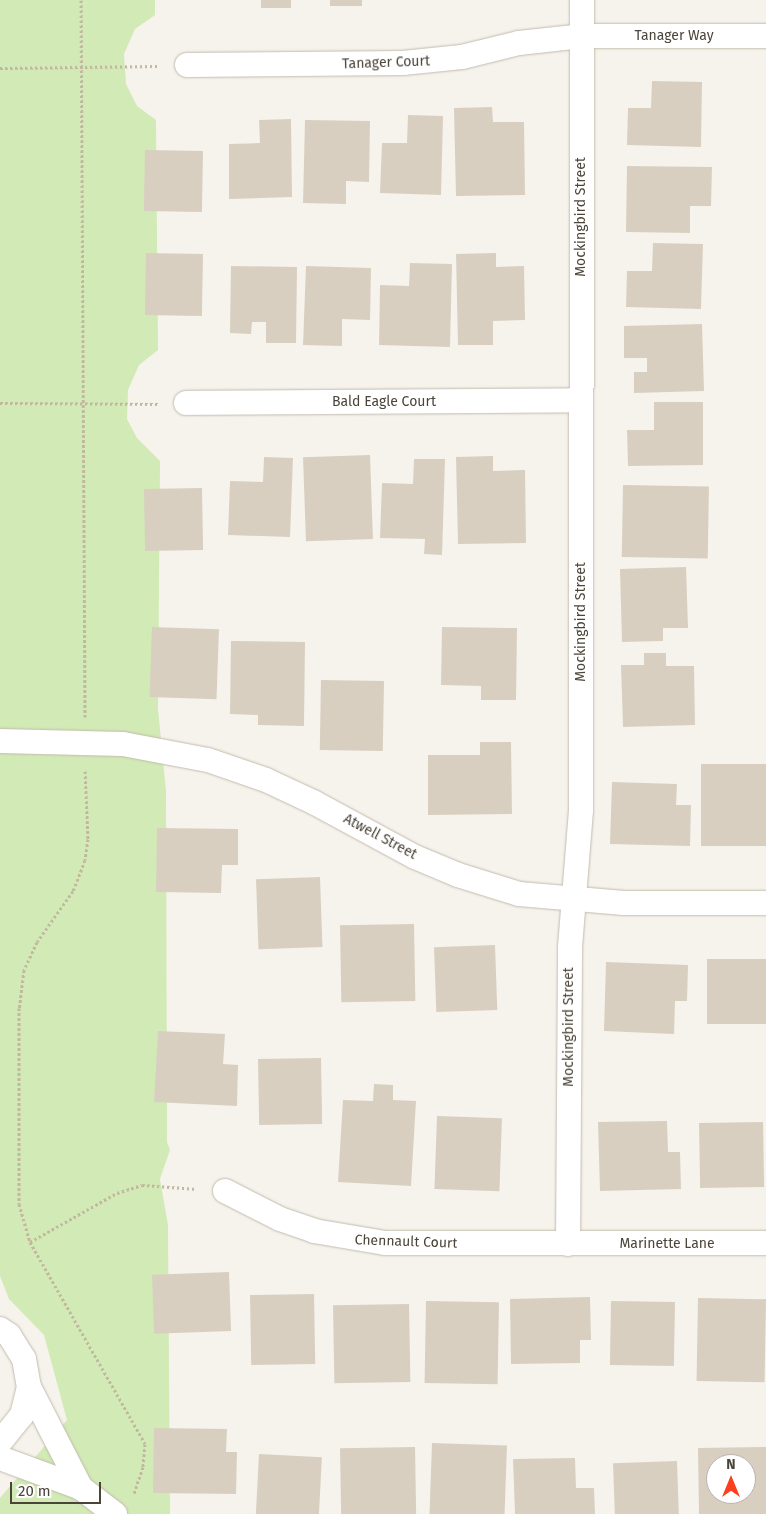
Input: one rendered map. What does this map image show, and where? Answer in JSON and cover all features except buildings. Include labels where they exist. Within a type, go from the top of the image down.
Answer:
[{"type":"street","name":"Mockingbird Street","points":[[568,1244],[570,947],[582,810],[582,0]]},
{"type":"street","name":"Tanager Way","points":[[582,36],[766,36]]},
{"type":"street","name":"Tanager Court","points":[[187,65],[419,62],[462,57],[518,43],[582,36]]},
{"type":"street","name":"Bald Eagle Court","points":[[186,403],[581,400]]},
{"type":"street","name":"Atwell Street","points":[[0,741],[123,744],[208,760],[266,780],[315,803],[415,856],[458,875],[518,894],[574,901],[766,903]]},
{"type":"street","name":"Chennault Court","points":[[225,1191],[280,1219],[351,1240],[414,1244],[568,1244]]},
{"type":"street","name":"Marinette Lane","points":[[568,1244],[766,1243]]},
{"type":"street","points":[[0,1329],[9,1335],[24,1359],[29,1387],[81,1488]]},
{"type":"street","points":[[0,1442],[22,1415],[29,1387]]},
{"type":"street","points":[[0,1458],[81,1488],[115,1514]]},
{"type":"path","points":[[0,68],[187,65]]},
{"type":"path","points":[[0,403],[186,403]]},
{"type":"path","points":[[30,1242],[117,1193],[142,1185],[225,1191]]},
{"type":"green space","points":[[0,0],[155,0],[155,15],[135,29],[124,54],[126,84],[137,106],[156,120],[158,350],[139,365],[128,390],[127,419],[137,438],[160,461],[158,709],[166,791],[167,1142],[170,1150],[160,1179],[168,1225],[170,1514],[0,1514],[0,1498],[67,1420],[44,1335],[9,1299],[0,1276]]}]
